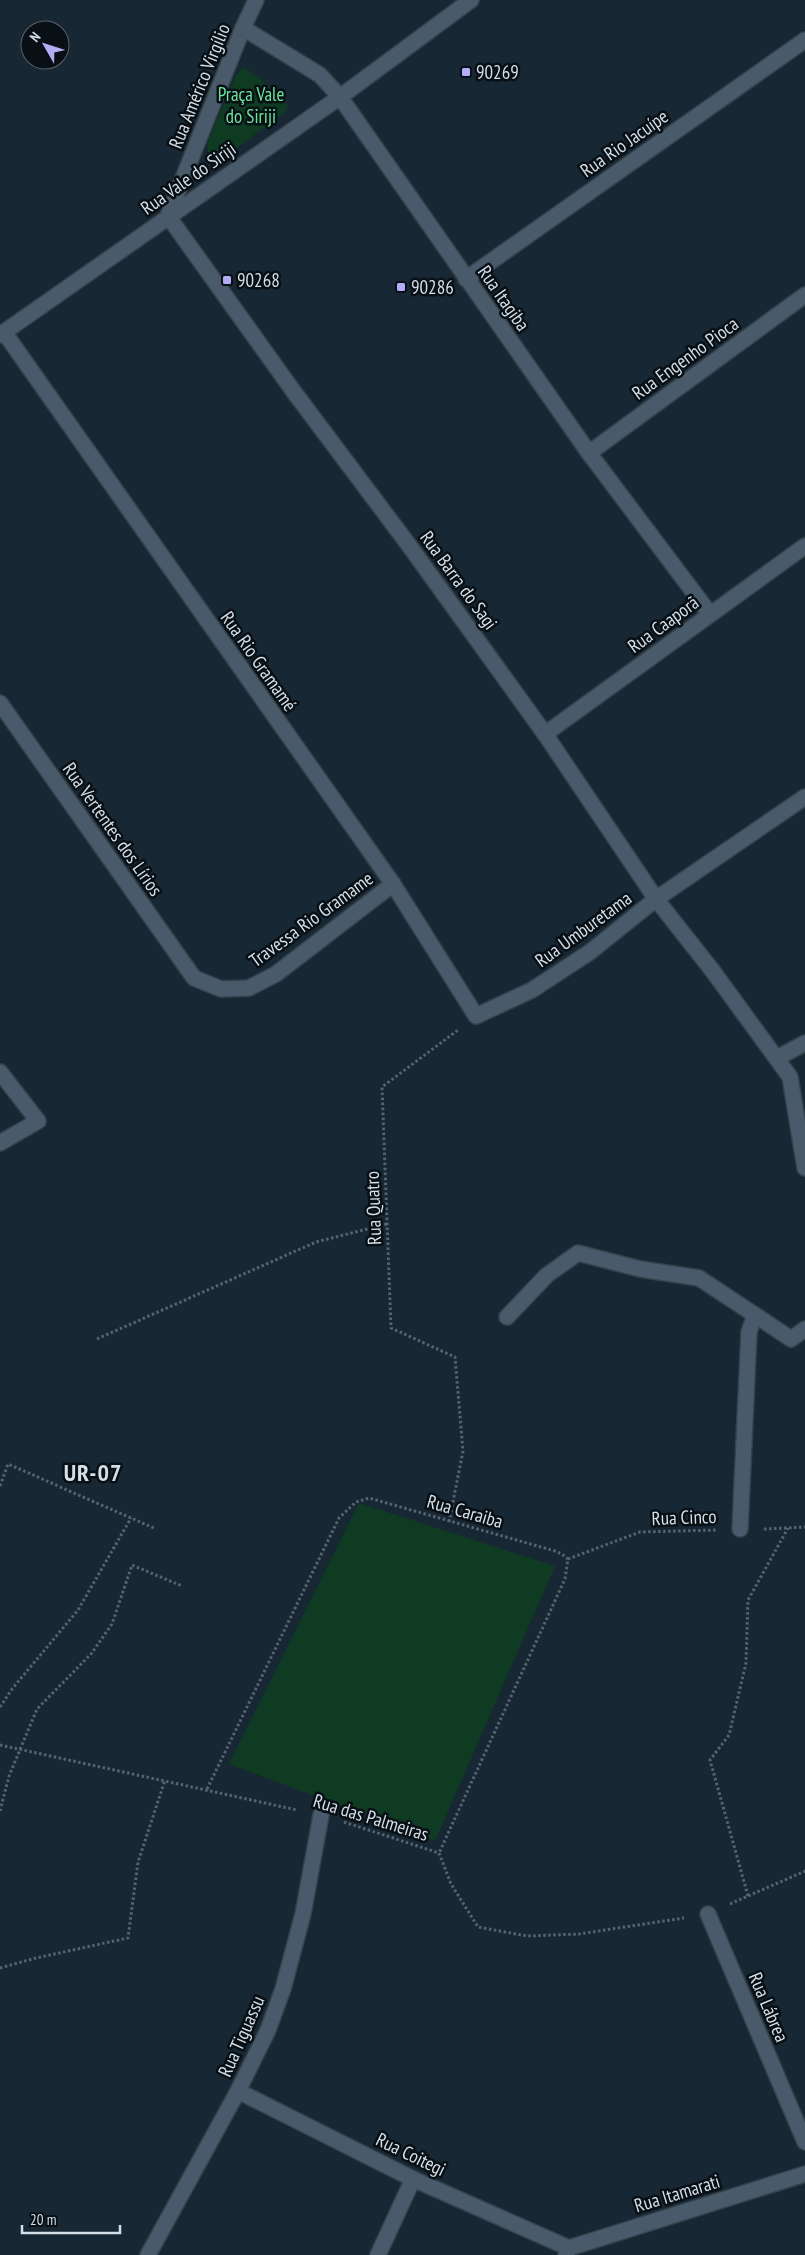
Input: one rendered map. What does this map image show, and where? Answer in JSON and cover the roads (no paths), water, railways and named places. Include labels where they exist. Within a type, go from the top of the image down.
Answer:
[{"type":"street","name":"Rua Américo Virgílio","points":[[168,216],[256,0]]},
{"type":"street","name":"Rua Vale do Siriji","points":[[2,334],[340,97],[471,0]]},
{"type":"street","name":"Rua Itagiba","points":[[243,28],[320,75],[340,97],[589,453],[710,614]]},
{"type":"street","name":"Rua Rio Jacuípe","points":[[466,279],[805,40]]},
{"type":"street","name":"Rua Barra do Sagi","points":[[168,216],[294,392],[408,544],[545,734],[656,900],[712,970],[790,1077],[805,1168]]},
{"type":"street","name":"Rua Engenho Pioca","points":[[589,453],[805,295]]},
{"type":"street","name":"Rua Rio Gramamé","points":[[2,334],[393,884],[476,1016]]},
{"type":"street","name":"Rua Caaporã","points":[[545,734],[805,546]]},
{"type":"street","name":"Rua Vertentes dos Lírios","points":[[0,704],[194,978]]},
{"type":"street","name":"Rua Umburetama","points":[[476,1016],[532,990],[590,952],[656,900],[805,797]]},
{"type":"street","name":"Travessa Rio Gramame","points":[[194,978],[221,989],[248,988],[276,974],[393,884]]},
{"type":"street","points":[[777,1058],[805,1043]]},
{"type":"street","points":[[0,1072],[38,1121],[0,1143]]},
{"type":"street","points":[[507,1317],[548,1276],[578,1253],[640,1269],[699,1278],[790,1338],[805,1329]]},
{"type":"street","points":[[740,1529],[749,1332],[755,1315]]},
{"type":"street","name":"Rua Tiguassu","points":[[148,2255],[238,2091],[268,2030],[283,1989],[303,1914],[321,1815]]},
{"type":"street","name":"Rua Lábrea","points":[[708,1914],[805,2142]]},
{"type":"street","name":"Rua Coitegi","points":[[238,2091],[413,2179],[567,2251]]},
{"type":"street","name":"Rua Itamarati","points":[[567,2251],[805,2174]]},
{"type":"street","points":[[378,2255],[413,2179]]},
{"type":"place","name":"90269","points":[[466,72]]},
{"type":"place","name":"90268","points":[[227,280]]},
{"type":"place","name":"90286","points":[[401,287]]},
{"type":"district","name":"UR-07","points":[[93,1472]]},
{"type":"park label","name":"Praça Vale do Siriji","points":[[251,105]]}]
